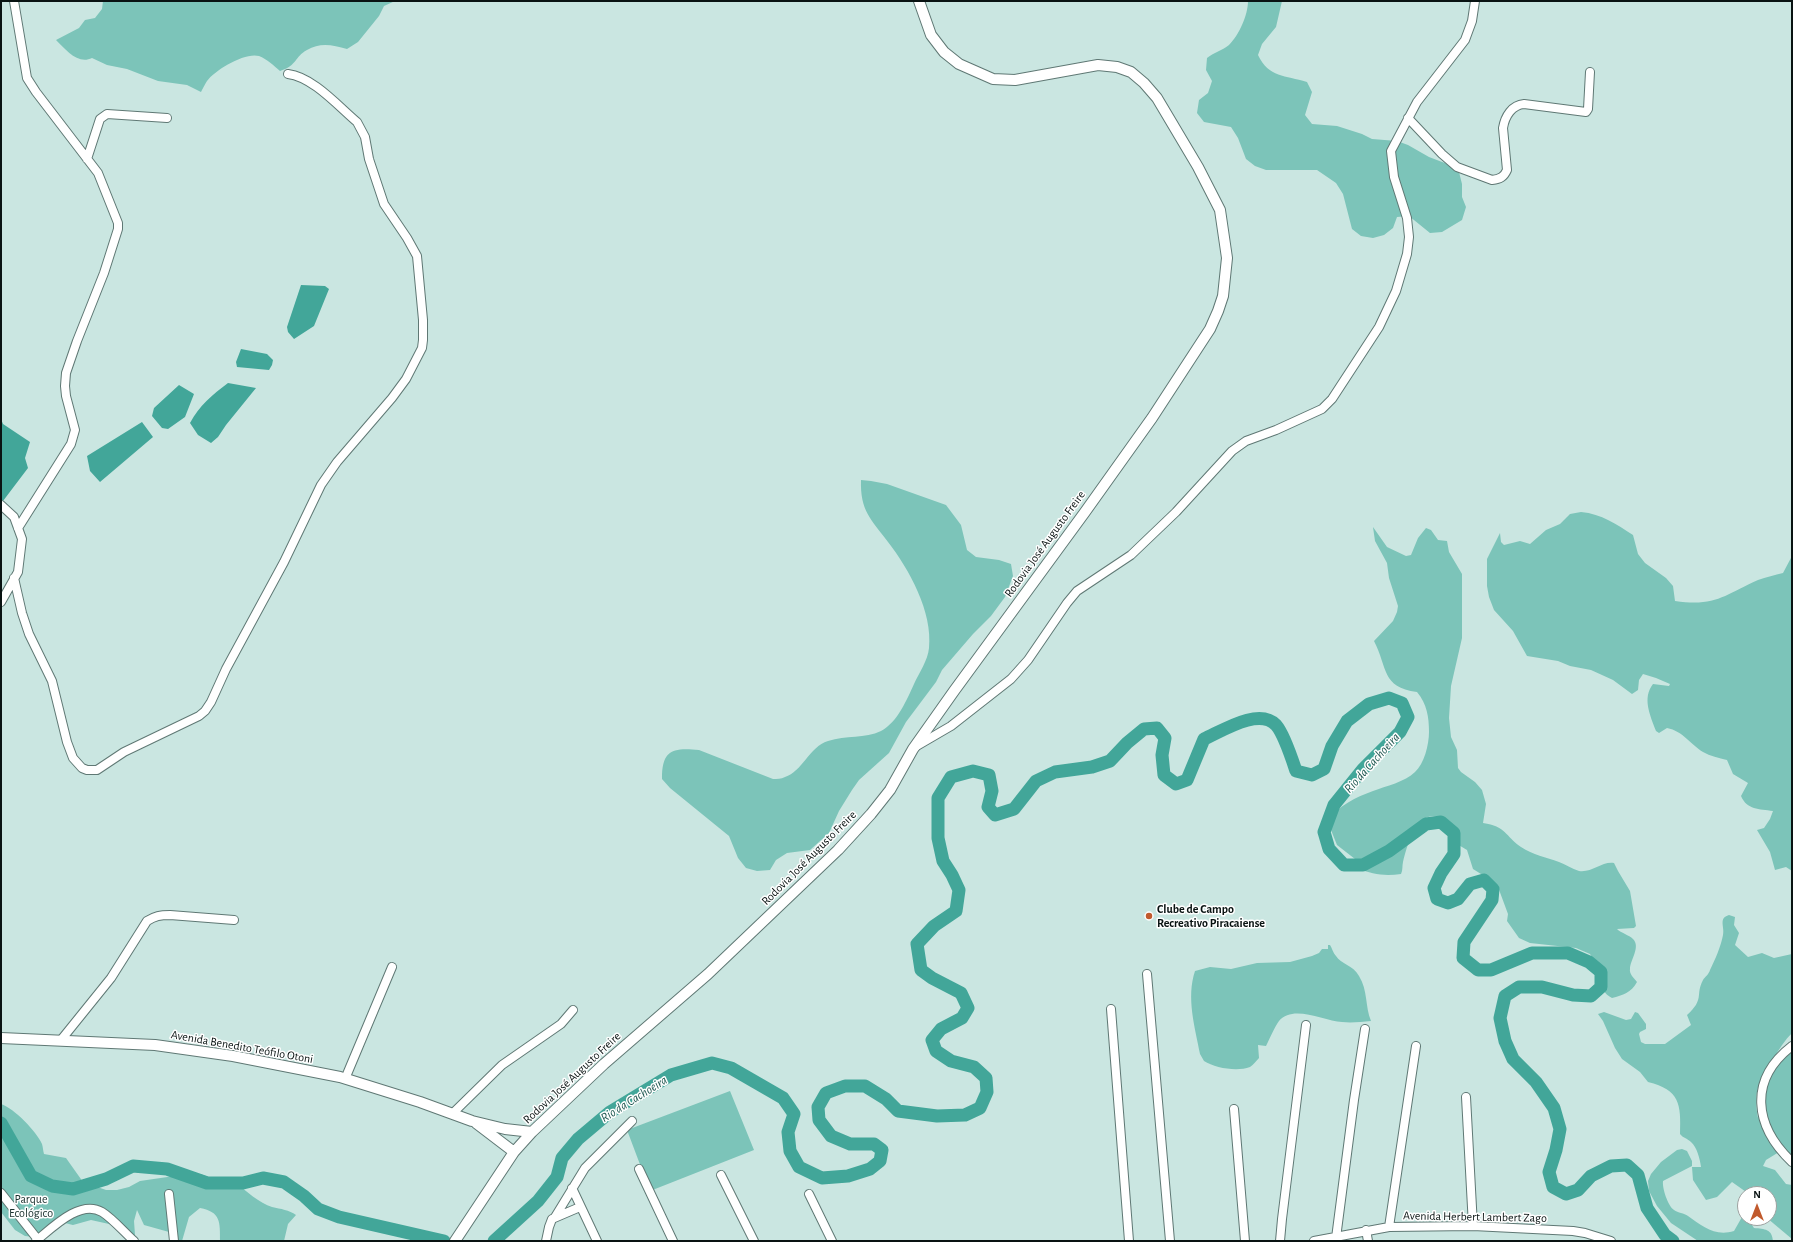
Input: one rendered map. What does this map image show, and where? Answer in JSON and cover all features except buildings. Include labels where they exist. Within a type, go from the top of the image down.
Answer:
[{"type":"main road","name":"Rodovia José Augusto Freire","points":[[455,1241],[514,1152],[532,1132],[604,1064],[708,974],[838,850],[871,814],[890,790],[913,749],[1086,512],[1152,418],[1210,329],[1223,296],[1227,258],[1220,210],[1198,167],[1157,98],[1144,83],[1131,72],[1117,66],[1098,65],[1015,80],[993,79],[960,64],[944,52],[932,34],[919,1]]},
{"type":"main road","name":"Avenida Benedito Teófilo Otoni","points":[[1,1038],[163,1046],[232,1056],[345,1079],[472,1121],[505,1129],[532,1132]]},
{"type":"main road","name":"Avenida Benedito Teófilo Otoni","points":[[472,1121],[514,1152]]},
{"type":"street","points":[[14,1],[27,78],[98,173],[115,215],[118,229],[104,273],[66,373],[65,386],[75,430],[71,444],[18,528]]},
{"type":"street","points":[[913,749],[951,726],[1011,679],[1028,660],[1067,603],[1077,592],[1131,555],[1176,512],[1232,451],[1246,441],[1276,430],[1322,408],[1332,400],[1378,327],[1396,291],[1407,254],[1409,237],[1407,218],[1394,177],[1391,151],[1424,90],[1465,40],[1472,21],[1475,1]]},
{"type":"street","points":[[1408,118],[1442,154],[1457,167],[1492,180],[1498,180],[1507,170],[1503,128],[1505,121],[1513,108],[1524,104],[1586,112],[1588,109],[1590,72]]},
{"type":"street","points":[[14,578],[22,613],[52,681],[67,742],[73,758],[82,768],[94,770],[103,767],[124,752],[199,716],[205,711],[211,702],[226,669],[284,562],[321,486],[337,462],[392,398],[416,362],[424,340],[416,256],[407,238],[384,204],[369,159],[365,137],[357,122],[315,86],[296,75],[288,74]]},
{"type":"street","points":[[87,159],[100,119],[103,115],[167,118]]},
{"type":"street","points":[[1,505],[14,517],[22,539],[21,559],[18,572],[1,602]]},
{"type":"street","points":[[61,1040],[111,978],[147,921],[159,915],[234,920]]},
{"type":"street","points":[[345,1079],[392,967]]},
{"type":"street","points":[[1147,974],[1170,1241]]},
{"type":"street","points":[[1111,1009],[1130,1241]]},
{"type":"street","points":[[452,1114],[502,1064],[561,1024],[573,1010]]},
{"type":"street","points":[[1280,1241],[1306,1025]]},
{"type":"street","points":[[1336,1238],[1365,1029]]},
{"type":"street","points":[[1390,1227],[1416,1046]]},
{"type":"street","points":[[1792,1046],[1772,1068],[1760,1093],[1762,1115],[1770,1137],[1792,1162]]},
{"type":"street","points":[[1466,1097],[1473,1226]]},
{"type":"street","points":[[1234,1109],[1245,1241]]},
{"type":"street","points":[[546,1241],[551,1221],[555,1217],[585,1168],[632,1121]]},
{"type":"street","points":[[639,1169],[673,1241]]},
{"type":"street","points":[[721,1175],[754,1241]]},
{"type":"street","points":[[572,1188],[580,1208],[597,1241]]},
{"type":"street","points":[[1,1193],[38,1240],[74,1211],[87,1208],[102,1211],[134,1241]]},
{"type":"street","points":[[169,1194],[174,1241]]},
{"type":"street","points":[[809,1194],[832,1241]]},
{"type":"street","points":[[555,1217],[580,1208]]},
{"type":"street","name":"Avenida Herbert Lambert Zago","points":[[1314,1241],[1336,1238],[1366,1230],[1390,1227],[1473,1226],[1585,1233],[1611,1241]]},
{"type":"street","points":[[1366,1230],[1368,1241]]},
{"type":"street","points":[[1585,1233],[1589,1241]]},
{"type":"green space","points":[[103,1],[395,1],[384,6],[379,16],[358,42],[347,49],[327,45],[312,47],[300,55],[293,64],[280,71],[259,56],[253,55],[239,59],[223,67],[211,77],[201,92],[187,85],[158,81],[127,69],[107,65],[92,58],[82,60],[68,52],[56,40],[79,28],[85,20],[95,18],[102,9]]},
{"type":"green space","points":[[1248,1],[1282,1],[1276,27],[1262,44],[1258,55],[1267,68],[1273,72],[1307,82],[1312,92],[1305,115],[1312,124],[1337,126],[1362,134],[1372,139],[1397,141],[1408,145],[1429,157],[1450,165],[1459,172],[1462,184],[1462,197],[1466,207],[1462,220],[1442,232],[1430,233],[1409,216],[1397,217],[1393,228],[1384,235],[1373,238],[1361,236],[1352,229],[1343,194],[1336,183],[1317,170],[1266,170],[1255,166],[1246,159],[1238,138],[1231,127],[1204,122],[1197,113],[1199,100],[1208,93],[1212,81],[1206,70],[1207,58],[1227,47],[1233,41],[1245,18]]},
{"type":"green space","points":[[861,480],[887,484],[946,505],[961,525],[967,550],[976,557],[999,560],[1011,564],[1013,576],[1005,597],[991,616],[973,634],[942,670],[936,682],[906,722],[889,753],[859,780],[839,811],[829,833],[810,850],[787,853],[776,860],[770,870],[757,871],[746,868],[738,858],[729,836],[670,788],[662,779],[664,762],[667,756],[676,750],[699,750],[773,779],[784,778],[796,770],[821,744],[835,739],[868,735],[881,731],[887,727],[897,716],[905,703],[927,657],[929,648],[929,634],[927,620],[918,592],[904,565],[868,514],[862,500]]},
{"type":"green space","points":[[1581,512],[1602,517],[1615,523],[1633,535],[1638,554],[1645,563],[1666,578],[1673,586],[1675,601],[1710,601],[1728,595],[1758,580],[1783,573],[1792,556],[1792,871],[1786,867],[1775,870],[1770,852],[1757,830],[1764,828],[1773,811],[1754,808],[1744,801],[1741,796],[1748,783],[1733,774],[1727,760],[1703,752],[1678,732],[1667,728],[1659,733],[1656,731],[1648,707],[1648,695],[1653,684],[1669,686],[1670,684],[1643,674],[1639,680],[1638,690],[1632,694],[1613,680],[1591,670],[1570,666],[1558,661],[1527,656],[1513,631],[1494,610],[1487,586],[1487,559],[1500,533],[1501,542],[1504,545],[1520,541],[1530,544],[1546,530],[1560,524],[1570,514]]},
{"type":"green space","points":[[1373,527],[1387,547],[1406,556],[1411,555],[1418,538],[1426,528],[1431,530],[1438,540],[1447,541],[1449,552],[1462,574],[1462,638],[1451,686],[1449,718],[1451,737],[1457,750],[1458,768],[1482,790],[1486,804],[1483,823],[1491,824],[1501,829],[1521,847],[1579,871],[1614,863],[1630,891],[1636,926],[1634,928],[1617,929],[1633,939],[1636,946],[1636,950],[1630,965],[1630,973],[1637,982],[1632,989],[1626,993],[1612,998],[1603,990],[1590,954],[1576,948],[1530,943],[1519,938],[1507,921],[1508,914],[1498,887],[1489,879],[1473,869],[1467,850],[1457,844],[1448,824],[1442,818],[1430,817],[1424,819],[1418,824],[1407,847],[1401,874],[1379,874],[1358,868],[1355,859],[1337,845],[1327,820],[1342,806],[1354,799],[1401,781],[1415,772],[1423,759],[1429,737],[1428,716],[1423,701],[1417,692],[1397,686],[1391,681],[1384,668],[1374,641],[1393,621],[1398,606],[1389,578],[1387,563],[1375,541]]},
{"type":"green space","points":[[1729,915],[1735,917],[1734,925],[1739,933],[1735,945],[1748,957],[1762,953],[1774,958],[1792,954],[1792,1033],[1782,1045],[1764,1073],[1758,1086],[1756,1100],[1758,1118],[1761,1089],[1769,1073],[1792,1049],[1792,1165],[1779,1152],[1766,1160],[1763,1166],[1775,1170],[1786,1184],[1792,1185],[1792,1239],[1777,1226],[1777,1186],[1738,1186],[1732,1182],[1717,1197],[1706,1200],[1693,1180],[1692,1167],[1701,1167],[1700,1160],[1697,1150],[1693,1144],[1680,1134],[1680,1114],[1679,1106],[1676,1100],[1667,1089],[1648,1082],[1640,1072],[1622,1059],[1598,1014],[1604,1012],[1626,1020],[1631,1019],[1635,1012],[1638,1013],[1646,1024],[1646,1029],[1639,1034],[1641,1042],[1645,1044],[1665,1044],[1691,1025],[1687,1015],[1693,1010],[1698,1001],[1703,980],[1708,974],[1716,957],[1721,944],[1723,921],[1726,916]]},
{"type":"green space","points":[[1328,945],[1330,945],[1338,959],[1354,969],[1362,981],[1371,1021],[1342,1022],[1309,1015],[1292,1014],[1285,1016],[1279,1021],[1266,1046],[1258,1045],[1259,1058],[1250,1067],[1233,1069],[1214,1066],[1204,1061],[1200,1054],[1191,1002],[1192,981],[1195,971],[1210,967],[1231,969],[1257,963],[1290,962],[1312,956],[1319,953],[1322,949],[1328,949]]},
{"type":"green space","points":[[730,1091],[754,1150],[650,1191],[627,1130]]},
{"type":"green space","name":"Parque Ecológico","points":[[1,1104],[12,1110],[30,1127],[42,1144],[44,1154],[66,1158],[83,1182],[106,1190],[117,1190],[129,1187],[140,1181],[188,1174],[200,1174],[224,1182],[236,1182],[248,1193],[263,1203],[296,1215],[288,1224],[284,1241],[220,1241],[220,1228],[216,1215],[200,1208],[189,1217],[182,1241],[175,1241],[175,1237],[169,1232],[144,1225],[137,1210],[134,1221],[134,1236],[109,1224],[91,1220],[73,1225],[61,1222],[34,1237],[25,1236],[15,1230],[1,1212]]},
{"type":"green space","points":[[1682,1149],[1687,1151],[1692,1161],[1692,1166],[1663,1181],[1663,1188],[1666,1197],[1672,1208],[1715,1232],[1721,1233],[1734,1231],[1737,1226],[1753,1226],[1754,1228],[1767,1230],[1771,1234],[1773,1241],[1698,1241],[1671,1223],[1657,1206],[1649,1191],[1648,1181],[1651,1174],[1661,1162],[1677,1150]]},
{"type":"shaded area","points":[[301,285],[325,286],[329,289],[314,326],[294,339],[288,332],[287,327]]},
{"type":"shaded area","points":[[241,349],[267,354],[273,360],[269,370],[237,367],[236,362]]},
{"type":"shaded area","points":[[228,383],[256,388],[218,437],[211,443],[198,435],[190,423],[207,401]]},
{"type":"shaded area","points":[[179,385],[194,394],[185,417],[168,429],[162,428],[152,416],[154,408]]},
{"type":"shaded area","points":[[1,419],[3,424],[30,442],[25,458],[28,468],[3,501],[1,499]]},
{"type":"shaded area","points":[[142,422],[153,437],[100,482],[90,471],[87,456]]},
{"type":"waterway","name":"Rio da Cachoeira","points":[[494,1241],[538,1201],[557,1177],[562,1158],[578,1139],[610,1112],[671,1075],[712,1063],[731,1068],[783,1098],[794,1114],[788,1132],[790,1151],[799,1167],[822,1178],[848,1176],[870,1169],[880,1161],[882,1150],[874,1144],[850,1144],[831,1136],[819,1120],[818,1107],[826,1093],[845,1086],[865,1086],[886,1099],[898,1111],[937,1116],[965,1115],[980,1108],[987,1092],[986,1078],[974,1067],[951,1061],[936,1051],[932,1040],[941,1029],[962,1018],[968,1008],[961,993],[932,978],[921,970],[917,944],[934,926],[956,911],[959,890],[943,861],[938,838],[938,798],[951,777],[973,771],[989,775],[992,791],[988,807],[995,815],[1014,809],[1036,781],[1055,772],[1092,767],[1110,761],[1127,743],[1144,729],[1157,728],[1165,738],[1162,755],[1164,775],[1176,784],[1187,780],[1204,739],[1240,722],[1260,718],[1269,720],[1279,729],[1288,747],[1296,771],[1312,775],[1324,769],[1332,746],[1347,721],[1369,704],[1389,698],[1402,703],[1408,717],[1400,732],[1363,769],[1334,805],[1324,832],[1329,849],[1344,865],[1363,865],[1389,851],[1426,824],[1441,822],[1454,833],[1454,854],[1441,873],[1434,888],[1437,899],[1448,903],[1458,899],[1470,884],[1484,880],[1493,889],[1492,900],[1464,942],[1463,958],[1478,970],[1491,970],[1532,953],[1568,953],[1589,962],[1601,972],[1601,987],[1591,996],[1573,995],[1542,987],[1519,987],[1505,996],[1500,1018],[1505,1041],[1513,1059],[1536,1082],[1554,1108],[1560,1129],[1556,1150],[1549,1172],[1553,1187],[1566,1194],[1578,1190],[1591,1176],[1611,1166],[1627,1165],[1638,1175],[1647,1208],[1665,1235],[1673,1241]]},
{"type":"waterway","name":"Rio da Cachoeira","points":[[1,1123],[31,1176],[52,1186],[73,1189],[106,1179],[133,1166],[167,1169],[207,1183],[243,1183],[263,1178],[284,1182],[304,1196],[318,1209],[339,1217],[444,1241]]},
{"type":"place","name":"Clube de Campo Recreativo Piracaiense","points":[[1149,916]]}]
